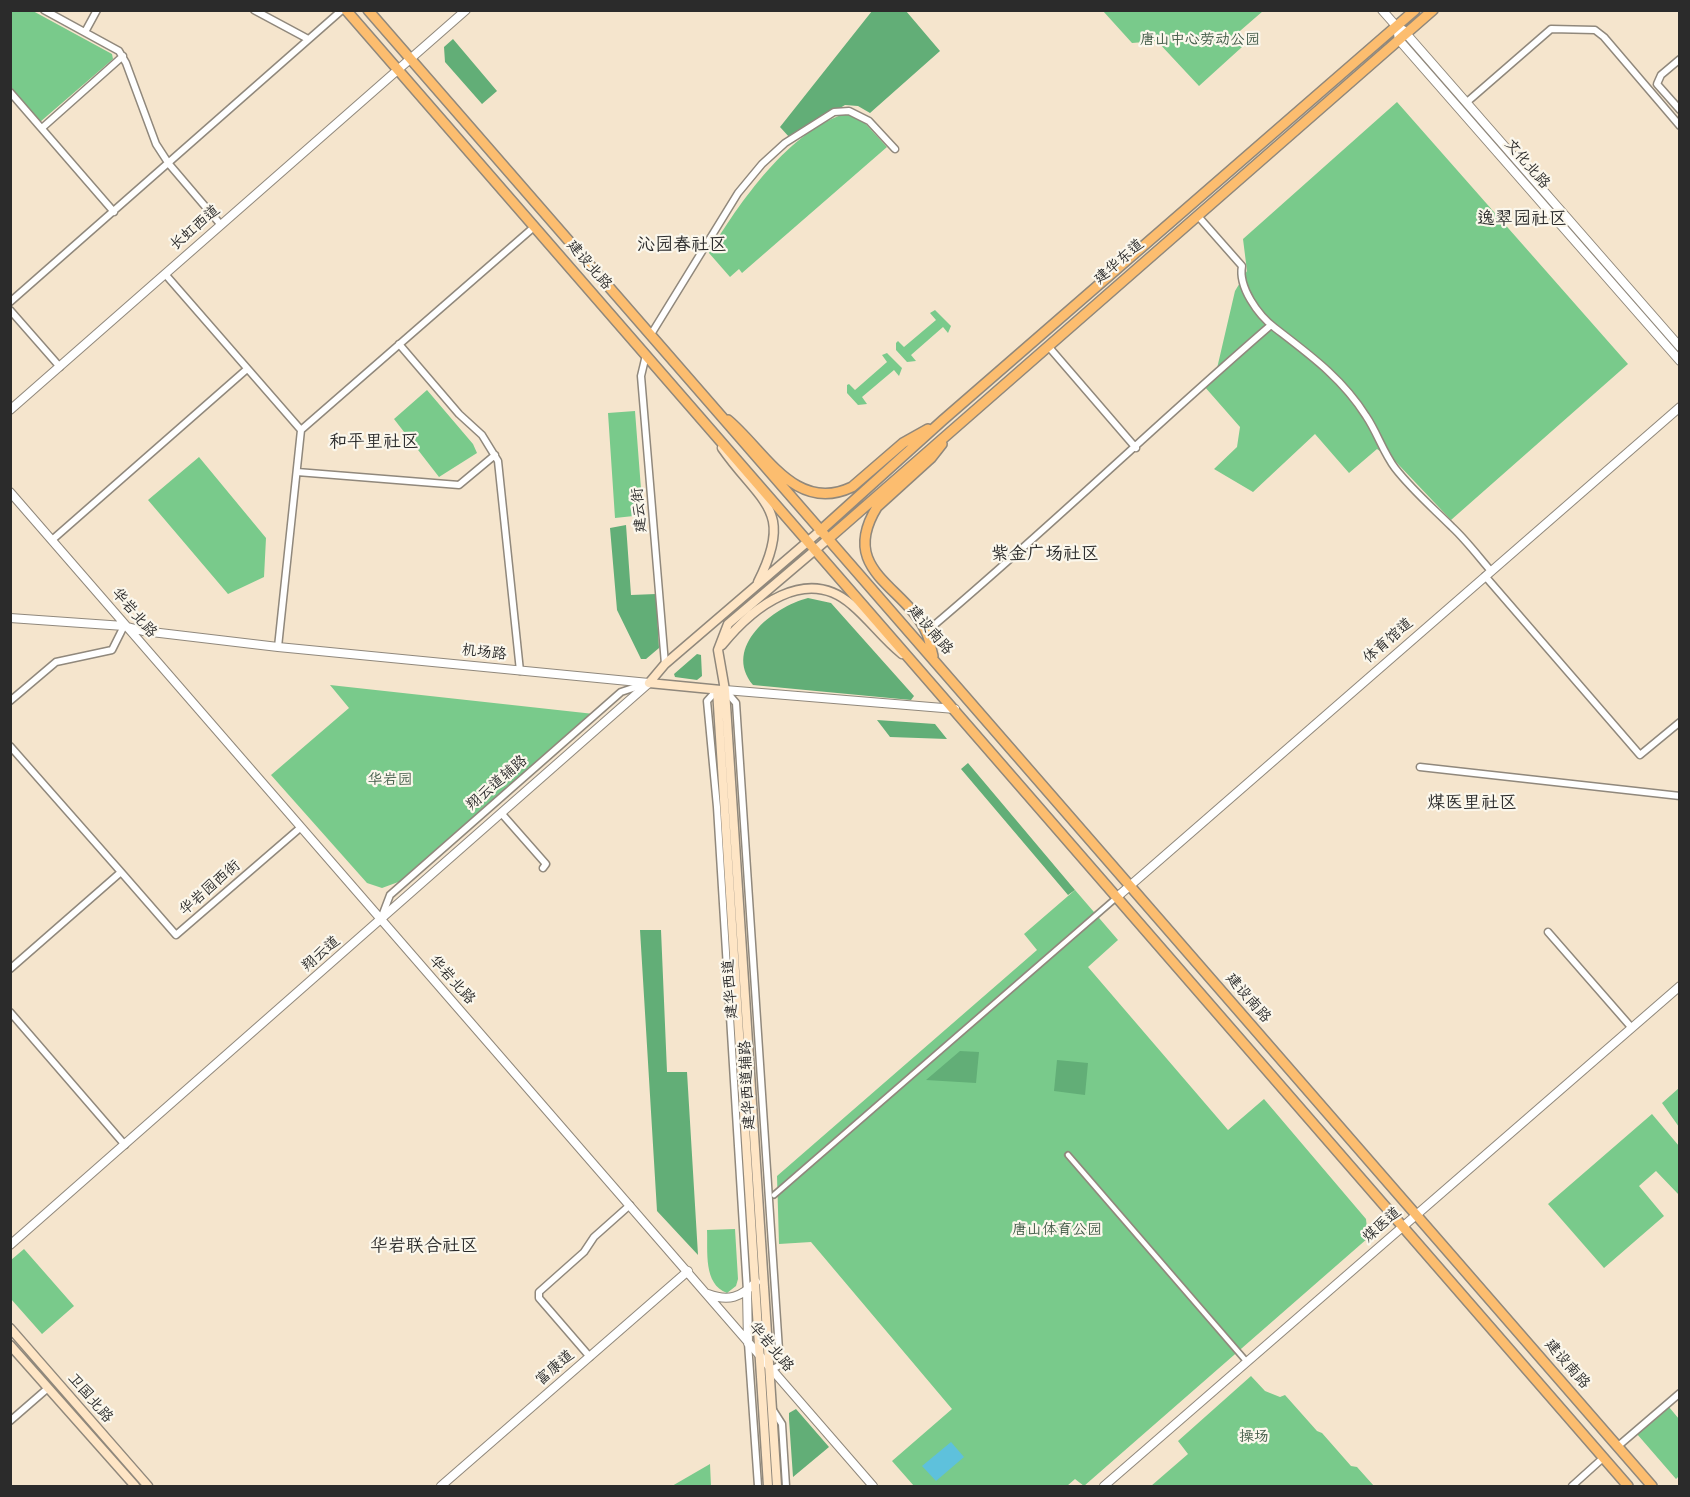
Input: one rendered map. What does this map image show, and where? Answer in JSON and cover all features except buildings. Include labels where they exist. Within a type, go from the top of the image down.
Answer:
[{"type":"main road","name":"建设北路","points":[[346,10],[807,541]]},
{"type":"main road","name":"建设北路","points":[[368,10],[820,531]]},
{"type":"main road","name":"建华东道","points":[[820,531],[943,420],[1415,10]]},
{"type":"main road","name":"建华东道","points":[[828,539],[1432,10]]},
{"type":"main road","points":[[705,400],[743,432],[792,485],[822,494],[842,492],[852,487],[903,443],[943,420]]},
{"type":"main road","points":[[700,417],[766,504],[773,519],[775,541],[772,554],[757,585]]},
{"type":"main road","points":[[934,659],[926,632],[870,567],[865,551],[867,531],[877,507],[931,458],[952,430]]},
{"type":"main road","points":[[649,683],[665,664],[820,531]]},
{"type":"main road","name":"建设南路","points":[[820,531],[1652,1485]]},
{"type":"main road","name":"建华西道","points":[[768,1486],[718,650],[728,624],[828,539]]},
{"type":"main road","name":"建设南路","points":[[807,541],[1628,1486]]},
{"type":"main road","points":[[718,650],[735,629],[765,604],[791,591],[813,588],[829,592],[852,604],[883,639],[918,667]]},
{"type":"main road","points":[[665,664],[665,677],[668,685]]},
{"type":"main road","points":[[696,688],[710,686],[721,676]]},
{"type":"main road","name":"机场路","points":[[649,683],[721,690]]},
{"type":"main road","name":"建华西道","points":[[721,690],[771,1370],[777,1486]]},
{"type":"main road","name":"卫国北路","points":[[10,1328],[148,1486]]},
{"type":"main road","name":"卫国北路","points":[[10,1345],[135,1486]]},
{"type":"street","points":[[44,10],[119,51],[123,56],[156,144],[169,164],[221,225]]},
{"type":"street","points":[[85,32],[97,10]]},
{"type":"street","points":[[254,10],[308,39]]},
{"type":"street","points":[[10,302],[304,46],[308,39],[342,10]]},
{"type":"street","name":"长虹西道","points":[[10,410],[466,10]]},
{"type":"street","name":"文化北路","points":[[1382,10],[1396,27],[1399,40],[1680,361]]},
{"type":"street","points":[[1396,27],[1407,33]]},
{"type":"street","points":[[1467,102],[1551,29],[1595,30],[1604,37],[1680,126]]},
{"type":"street","name":"文化北路","points":[[1407,33],[1680,347]]},
{"type":"street","points":[[42,128],[123,56]]},
{"type":"street","points":[[1680,59],[1661,75],[1657,84],[1680,110]]},
{"type":"street","points":[[10,92],[114,212]]},
{"type":"street","points":[[650,336],[738,193],[785,143],[834,112],[849,111],[869,121],[895,149]]},
{"type":"street","points":[[1197,215],[1242,266],[1243,286],[1271,325],[1314,356],[1345,386],[1376,431],[1393,466],[1424,501],[1452,527],[1488,574],[1640,755],[1680,722]]},
{"type":"street","points":[[278,647],[301,430],[534,227]]},
{"type":"street","points":[[165,274],[301,430]]},
{"type":"street","points":[[10,309],[60,367]]},
{"type":"street","points":[[926,632],[1136,448],[1168,414],[1271,325]]},
{"type":"street","points":[[399,344],[459,414],[482,435],[495,455],[501,484],[520,671]]},
{"type":"street","points":[[1048,346],[1136,448]]},
{"type":"street","name":"建云街","points":[[646,355],[641,376],[665,664]]},
{"type":"street","points":[[52,540],[247,369]]},
{"type":"street","name":"体育馆道","points":[[1117,897],[1680,407]]},
{"type":"street","points":[[297,472],[459,485],[495,455]]},
{"type":"street","name":"华岩北路","points":[[10,492],[873,1486]]},
{"type":"street","name":"机场路","points":[[10,618],[124,626],[143,631],[278,647],[649,683]]},
{"type":"street","points":[[10,701],[56,662],[112,650],[124,626]]},
{"type":"street","name":"翔云道","points":[[10,1245],[381,922],[649,683]]},
{"type":"street","name":"翔云道辅路","points":[[381,922],[390,895],[621,692],[649,683]]},
{"type":"street","name":"机场路","points":[[721,690],[955,710]]},
{"type":"street","name":"建华西道辅路","points":[[721,690],[707,700],[717,807],[747,1291]]},
{"type":"street","points":[[10,746],[121,872],[10,969]]},
{"type":"street","points":[[1420,767],[1680,796]]},
{"type":"street","points":[[502,814],[546,864],[543,868]]},
{"type":"street","name":"华岩园西街","points":[[121,872],[176,935],[300,828]]},
{"type":"street","points":[[774,1195],[1117,897]]},
{"type":"street","points":[[1548,932],[1631,1027]]},
{"type":"street","name":"煤医道","points":[[1104,1486],[1680,986]]},
{"type":"street","points":[[10,1012],[125,1145]]},
{"type":"street","points":[[1068,1155],[1247,1362]]},
{"type":"street","points":[[590,1356],[539,1298],[538,1292],[584,1252],[594,1237],[630,1205]]},
{"type":"street","name":"富康道","points":[[441,1486],[688,1271]]},
{"type":"street","points":[[707,1293],[722,1299],[737,1297],[756,1282]]},
{"type":"street","points":[[747,1291],[748,1342],[758,1486]]},
{"type":"street","points":[[10,1421],[48,1388]]},
{"type":"street","points":[[1617,1447],[1680,1393]]},
{"type":"street","points":[[773,1410],[782,1424],[786,1486]]},
{"type":"street","points":[[1572,1486],[1603,1458]]},
{"type":"green space","points":[[10,11],[33,11],[112,54],[113,59],[40,122],[11,87]]},
{"type":"green space","points":[[872,11],[906,11],[940,51],[870,113],[858,106],[845,105],[790,138],[780,127]]},
{"type":"green space","name":"唐山中心劳动公园","points":[[1103,11],[1263,11],[1233,37],[1242,47],[1199,86],[1157,41],[1132,43]]},
{"type":"green space","points":[[453,39],[497,91],[482,104],[445,62],[444,47]]},
{"type":"green space","points":[[1397,102],[1628,364],[1451,520],[1396,462],[1377,449],[1349,473],[1315,434],[1253,492],[1214,469],[1237,447],[1240,427],[1204,386],[1215,377],[1235,291],[1247,271],[1243,239]]},
{"type":"green space","points":[[848,113],[862,120],[887,147],[742,273],[739,269],[730,277],[709,253],[735,213],[768,170],[806,134],[827,121]]},
{"type":"green space","points":[[935,310],[951,326],[948,333],[943,327],[911,355],[916,361],[907,362],[896,350],[896,343],[898,341],[904,347],[936,320],[930,313]]},
{"type":"green space","points":[[887,353],[902,368],[899,376],[894,370],[862,397],[867,404],[858,405],[847,393],[847,385],[849,384],[855,390],[887,362],[882,355]]},
{"type":"green space","points":[[427,390],[473,444],[477,453],[439,477],[394,419]]},
{"type":"green space","points":[[635,411],[643,515],[615,518],[608,413]]},
{"type":"green space","points":[[199,457],[266,538],[264,577],[228,594],[148,500]]},
{"type":"green space","points":[[626,525],[631,595],[656,594],[659,648],[646,659],[641,659],[617,610],[610,528]]},
{"type":"green space","points":[[808,598],[831,603],[914,696],[911,700],[753,685],[745,671],[744,657],[748,643],[767,619],[780,610]]},
{"type":"green space","points":[[697,654],[701,655],[702,676],[697,680],[675,677],[674,674]]},
{"type":"green space","name":"华岩园","points":[[330,685],[594,714],[401,881],[382,888],[367,883],[271,775],[349,708]]},
{"type":"green space","points":[[877,720],[935,724],[947,739],[890,737]]},
{"type":"green space","points":[[968,763],[1075,890],[1068,895],[961,769]]},
{"type":"green space","name":"唐山体育公园","points":[[1075,890],[1118,940],[1088,967],[1228,1130],[1264,1099],[1366,1219],[1368,1238],[1084,1486],[1075,1479],[1067,1486],[914,1486],[892,1461],[952,1409],[811,1242],[779,1244],[777,1176],[1037,950],[1024,934]]},
{"type":"green space","points":[[640,930],[661,930],[667,1072],[687,1072],[698,1255],[657,1211]]},
{"type":"green space","points":[[960,1051],[979,1052],[976,1083],[926,1080]]},
{"type":"green space","points":[[1057,1060],[1088,1063],[1085,1095],[1054,1091]]},
{"type":"green space","points":[[1679,1088],[1679,1127],[1662,1103]]},
{"type":"green space","points":[[1652,1114],[1679,1146],[1679,1195],[1656,1171],[1639,1186],[1664,1216],[1604,1268],[1548,1204]]},
{"type":"green space","points":[[735,1229],[738,1279],[736,1286],[727,1293],[719,1289],[710,1275],[707,1230]]},
{"type":"green space","points":[[24,1249],[74,1306],[42,1334],[11,1299],[11,1260]]},
{"type":"green space","name":"操场","points":[[1251,1376],[1265,1391],[1280,1397],[1285,1395],[1351,1466],[1357,1467],[1374,1486],[1151,1486],[1188,1454],[1178,1441]]},
{"type":"green space","points":[[1669,1407],[1679,1419],[1679,1476],[1676,1479],[1637,1434]]},
{"type":"green space","points":[[796,1409],[829,1447],[793,1477],[789,1413]]},
{"type":"green space","points":[[710,1464],[711,1486],[672,1486]]},
{"type":"water","points":[[951,1442],[964,1457],[936,1481],[922,1466]]},
{"type":"district","name":"逸翠园社区","points":[[1522,221]]},
{"type":"district","name":"沁园春社区","points":[[682,247]]},
{"type":"district","name":"和平里社区","points":[[374,444]]},
{"type":"district","name":"紫金广场社区","points":[[1045,556]]},
{"type":"district","name":"煤医里社区","points":[[1472,805]]},
{"type":"district","name":"华岩联合社区","points":[[424,1248]]}]
